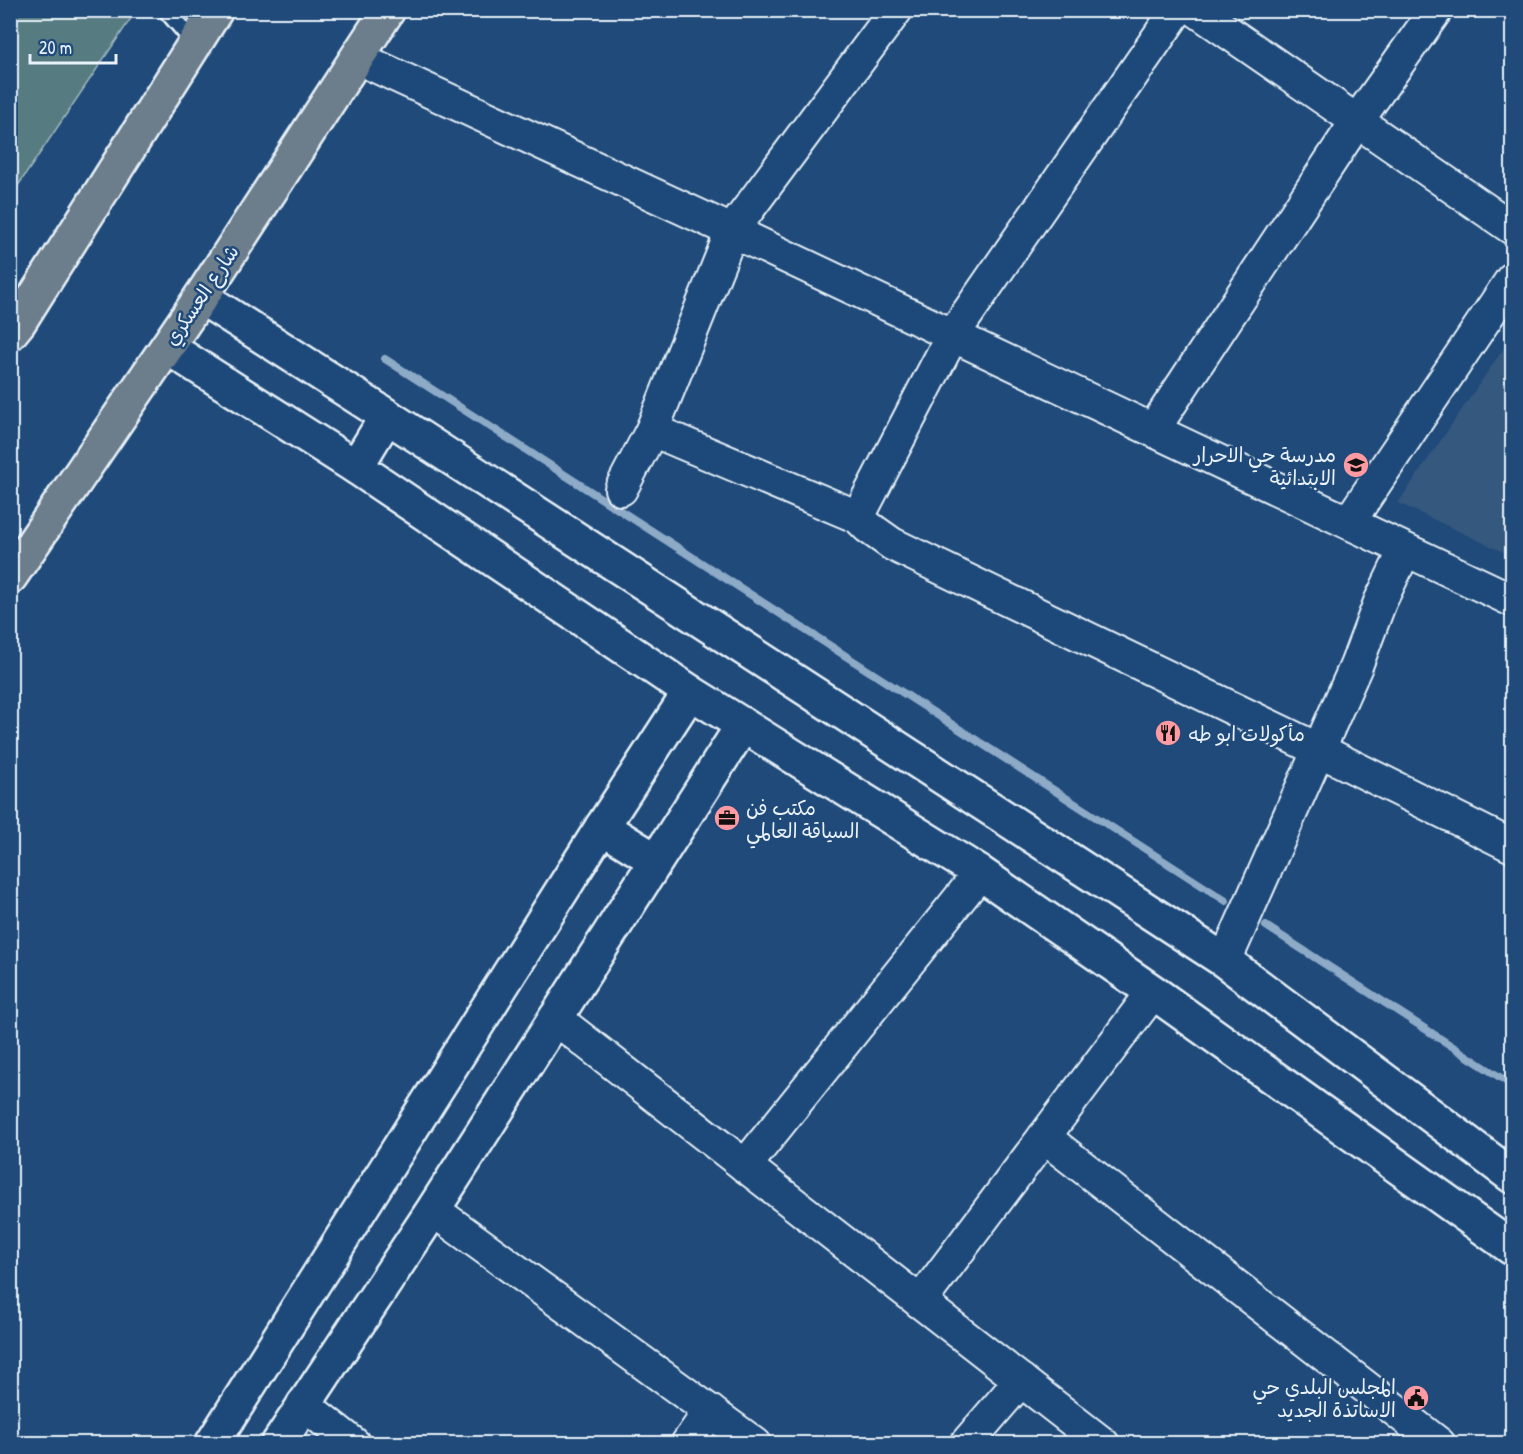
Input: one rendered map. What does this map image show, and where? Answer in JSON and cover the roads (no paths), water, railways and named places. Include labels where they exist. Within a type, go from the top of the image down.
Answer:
[{"type":"main road","points":[[13,322],[216,10]]},
{"type":"main road","name":"شارع العسكري","points":[[10,577],[201,297],[388,10]]},
{"type":"street","points":[[621,489],[652,430],[732,231],[896,10]]},
{"type":"street","points":[[858,517],[952,336],[1177,10]]},
{"type":"street","points":[[1196,10],[1512,228]]},
{"type":"street","points":[[1153,430],[1357,121],[1436,10]]},
{"type":"street","points":[[358,58],[732,231],[1512,600]]},
{"type":"street","points":[[1349,522],[1512,279]]},
{"type":"street","points":[[201,297],[1225,961],[1512,1176]]},
{"type":"street","points":[[167,347],[356,466],[690,692],[980,873],[1153,992],[1512,1248]]},
{"type":"street","points":[[356,466],[387,416]]},
{"type":"street","points":[[652,430],[858,517],[892,544],[1512,846]]},
{"type":"street","points":[[1225,961],[1356,666],[1380,602],[1405,549]]},
{"type":"street","points":[[212,1443],[690,692]]},
{"type":"street","points":[[278,1443],[433,1210],[743,725]]},
{"type":"street","points":[[602,827],[655,860]]},
{"type":"street","points":[[745,1166],[980,873]]},
{"type":"street","points":[[920,1302],[1153,992]]},
{"type":"street","points":[[555,1018],[1103,1443]]},
{"type":"street","points":[[1044,1137],[1439,1443]]},
{"type":"street","points":[[433,1210],[755,1443]]},
{"type":"street","points":[[966,1443],[1021,1380]]},
{"type":"street","points":[[303,1404],[354,1443]]},
{"type":"street","points":[[687,1443],[710,1411]]},
{"type":"lane","points":[[166,10],[195,44]]},
{"type":"waterway","points":[[385,359],[1226,901]]},
{"type":"waterway","points":[[1266,926],[1512,1085]]},
{"type":"place","name":"مدرسة حي الاحرار الابتدائية","points":[[1356,465]]},
{"type":"place","name":"مأكولات ابو طه","points":[[1168,733]]},
{"type":"place","name":"مكتب فن السياقة العالمي","points":[[727,818]]},
{"type":"place","name":"المجلس البلدي حي الاساتذة الجديد","points":[[1416,1398]]}]
